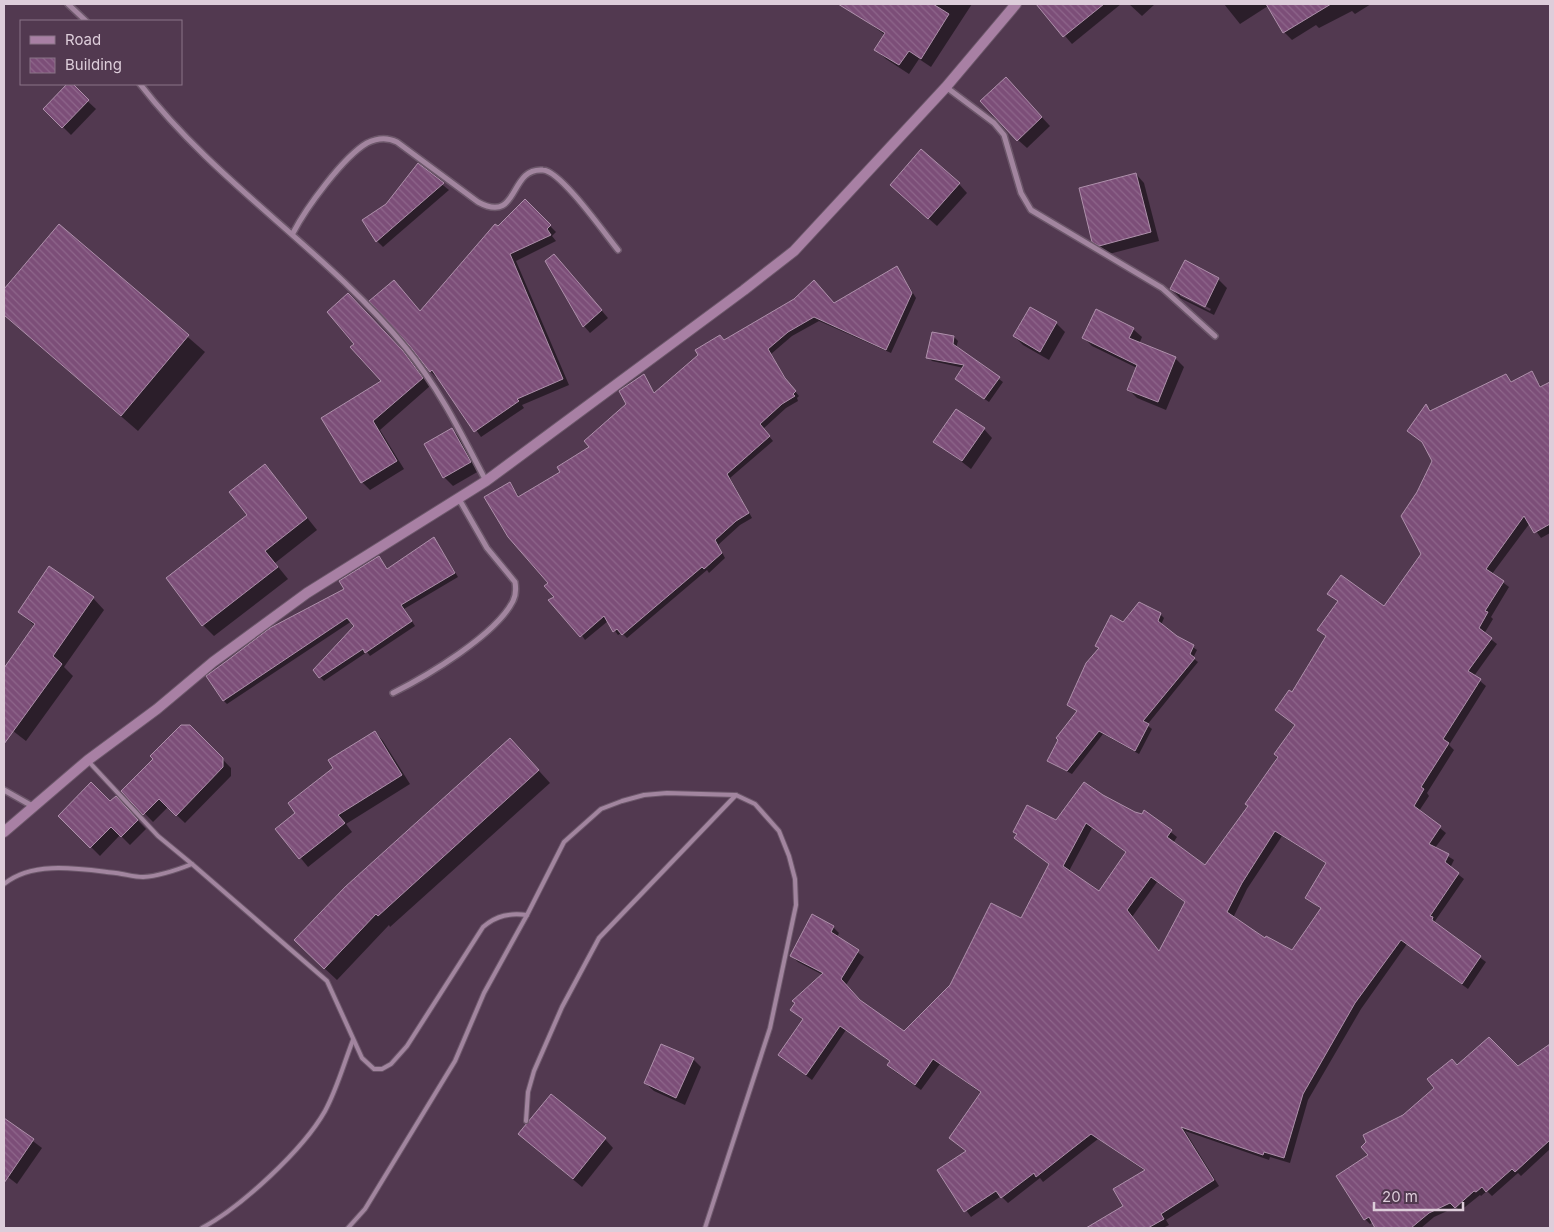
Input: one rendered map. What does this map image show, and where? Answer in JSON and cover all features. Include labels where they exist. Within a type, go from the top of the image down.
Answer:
[{"type":"street","points":[[68,4],[85,20]]},
{"type":"street","points":[[4,832],[88,760],[157,709],[213,662],[307,593],[486,481],[744,290],[794,250],[819,226],[946,86],[1016,4]]},
{"type":"street","points":[[141,85],[200,151],[293,233],[356,294],[411,353],[445,403],[486,481]]},
{"type":"street","points":[[946,86],[994,123],[1004,135],[1021,193],[1031,210],[1162,288],[1215,336]]},
{"type":"street","points":[[293,233],[301,218],[359,149],[376,140],[385,138],[397,142],[474,200],[493,208],[504,205],[527,174],[536,170],[550,171],[564,183],[618,250]]},
{"type":"street","points":[[394,693],[444,666],[496,622],[514,599],[515,582],[487,548],[459,498]]},
{"type":"street","points":[[4,790],[34,807]]},
{"type":"lane","points":[[88,760],[158,836],[327,981],[362,1058],[374,1069],[382,1069],[390,1064],[407,1046],[483,927],[490,921],[504,915],[527,916]]},
{"type":"lane","points":[[348,1228],[365,1209],[455,1061],[484,993],[527,916],[564,842],[601,809],[644,795],[705,793],[736,795],[755,804],[768,816],[779,832],[789,856],[793,871],[796,905],[770,1028],[705,1228]]},
{"type":"lane","points":[[526,1121],[528,1092],[534,1071],[562,1007],[599,938],[736,795]]},
{"type":"lane","points":[[4,884],[15,876],[37,870],[83,869],[142,877],[177,870],[192,864]]},
{"type":"lane","points":[[202,1228],[223,1217],[303,1144],[325,1110],[353,1040]]},
{"type":"building","points":[[838,4],[933,4],[949,14],[921,59],[909,51],[899,65],[874,50],[885,33]]},
{"type":"building","points":[[1036,4],[1104,4],[1063,37]]},
{"type":"building","points":[[1266,4],[1331,4],[1283,33]]},
{"type":"building","points":[[1006,77],[1042,117],[1017,141],[980,101]]},
{"type":"building","points":[[66,85],[74,85],[89,100],[62,128],[43,109]]},
{"type":"building","points":[[921,149],[960,183],[928,219],[890,185]]},
{"type":"building","points":[[418,163],[444,183],[376,242],[362,220],[386,204]]},
{"type":"building","points":[[1136,173],[1151,232],[1099,246],[1092,242],[1079,188]]},
{"type":"building","points":[[525,199],[551,225],[547,229],[551,235],[510,254],[563,379],[517,399],[519,401],[474,432],[432,370],[430,372],[409,345],[369,301],[394,280],[420,311],[495,224],[498,226]]},
{"type":"building","points":[[59,224],[189,335],[121,416],[4,315],[4,289]]},
{"type":"building","points":[[554,254],[602,310],[583,327],[545,261]]},
{"type":"building","points":[[1185,260],[1219,278],[1205,307],[1170,289]]},
{"type":"building","points":[[897,266],[912,293],[886,350],[814,317],[788,332],[768,349],[785,378],[796,391],[793,394],[795,396],[782,404],[760,424],[770,436],[727,474],[749,513],[736,521],[715,540],[722,553],[704,569],[702,567],[622,635],[617,629],[613,632],[604,616],[580,637],[548,600],[554,597],[544,586],[548,583],[508,537],[484,497],[510,482],[518,497],[560,472],[557,467],[589,447],[584,441],[626,404],[619,391],[644,374],[654,393],[698,355],[695,350],[720,335],[724,340],[794,299],[814,280],[834,303]]},
{"type":"building","points":[[348,293],[403,351],[423,378],[373,421],[397,461],[361,483],[321,418],[381,381],[350,347],[354,344],[327,312]]},
{"type":"building","points":[[1030,307],[1057,322],[1040,352],[1013,336]]},
{"type":"building","points":[[1096,309],[1134,328],[1129,338],[1176,357],[1158,402],[1127,390],[1137,365],[1082,338]]},
{"type":"building","points":[[932,332],[954,336],[953,344],[1000,377],[984,399],[955,379],[964,365],[926,358]]},
{"type":"building","points":[[1532,371],[1540,387],[1550,382],[1550,524],[1534,533],[1524,516],[1486,569],[1504,581],[1485,611],[1488,612],[1479,628],[1492,638],[1468,671],[1481,679],[1443,739],[1449,743],[1421,787],[1424,789],[1414,806],[1441,826],[1429,844],[1449,854],[1445,862],[1459,873],[1430,916],[1433,917],[1432,920],[1481,956],[1462,984],[1401,940],[1355,1003],[1303,1094],[1284,1158],[1264,1152],[1263,1155],[1181,1127],[1214,1180],[1161,1214],[1164,1219],[1148,1228],[1086,1228],[1123,1206],[1113,1189],[1145,1170],[1091,1134],[1036,1177],[1034,1173],[1001,1198],[996,1191],[964,1212],[937,1170],[966,1151],[949,1138],[981,1092],[933,1059],[915,1085],[887,1065],[890,1061],[840,1026],[806,1075],[778,1055],[803,1019],[790,1010],[795,1003],[792,1001],[823,973],[790,956],[812,914],[834,926],[831,932],[859,950],[841,979],[860,1000],[904,1031],[950,985],[991,903],[1021,918],[1049,864],[1014,838],[1017,834],[1013,832],[1027,805],[1056,820],[1084,782],[1103,795],[1135,812],[1142,814],[1144,810],[1172,830],[1167,837],[1205,865],[1248,806],[1245,804],[1278,757],[1274,754],[1295,725],[1275,710],[1289,690],[1292,692],[1326,636],[1317,630],[1338,601],[1327,594],[1341,575],[1384,606],[1421,554],[1401,516],[1417,492],[1432,461],[1422,442],[1407,431],[1426,404],[1430,411],[1506,374],[1511,382]],"holes":[[[1086,823],[1126,852],[1099,891],[1063,866]],[[1275,831],[1326,863],[1305,898],[1321,908],[1292,950],[1266,936],[1265,938],[1227,912],[1242,883]],[[1151,877],[1185,902],[1159,951],[1127,910]]]},
{"type":"building","points":[[956,409],[985,428],[962,461],[933,442]]},
{"type":"building","points":[[452,428],[471,462],[443,478],[424,444]]},
{"type":"building","points":[[265,464],[307,518],[265,551],[278,567],[202,626],[166,578],[247,515],[229,492]]},
{"type":"building","points":[[434,537],[455,573],[401,605],[412,621],[365,653],[363,649],[319,678],[313,670],[354,626],[347,618],[223,701],[206,676],[270,628],[344,589],[339,581],[379,556],[387,569]]},
{"type":"building","points":[[49,566],[94,597],[53,656],[62,664],[4,744],[4,668],[35,624],[18,612]]},
{"type":"building","points":[[1139,602],[1161,613],[1158,621],[1177,636],[1194,645],[1190,654],[1195,658],[1143,721],[1149,724],[1135,751],[1099,731],[1067,771],[1047,761],[1058,740],[1056,738],[1077,711],[1067,705],[1086,663],[1099,648],[1095,646],[1111,615],[1123,622]]},
{"type":"building","points":[[181,725],[190,725],[223,758],[223,767],[176,816],[159,799],[143,815],[121,791],[153,759],[150,756]]},
{"type":"building","points":[[375,731],[402,775],[338,815],[345,823],[299,859],[275,829],[295,813],[288,803],[333,768],[328,760]]},
{"type":"building","points":[[510,738],[539,770],[378,916],[376,914],[324,969],[294,940],[345,887]]},
{"type":"building","points":[[91,782],[110,801],[116,796],[138,820],[121,837],[111,827],[90,848],[58,816]]},
{"type":"building","points":[[1489,1037],[1518,1066],[1550,1044],[1550,1140],[1515,1172],[1512,1169],[1486,1192],[1482,1187],[1476,1192],[1474,1191],[1455,1208],[1450,1203],[1429,1213],[1411,1228],[1375,1228],[1369,1217],[1364,1220],[1336,1176],[1368,1155],[1361,1147],[1366,1142],[1363,1135],[1403,1115],[1434,1088],[1427,1079],[1452,1059],[1457,1065]]},
{"type":"building","points":[[661,1044],[694,1058],[676,1098],[644,1083]]},
{"type":"building","points":[[551,1094],[606,1138],[573,1179],[518,1134]]},
{"type":"building","points":[[4,1118],[34,1139],[4,1183]]}]
